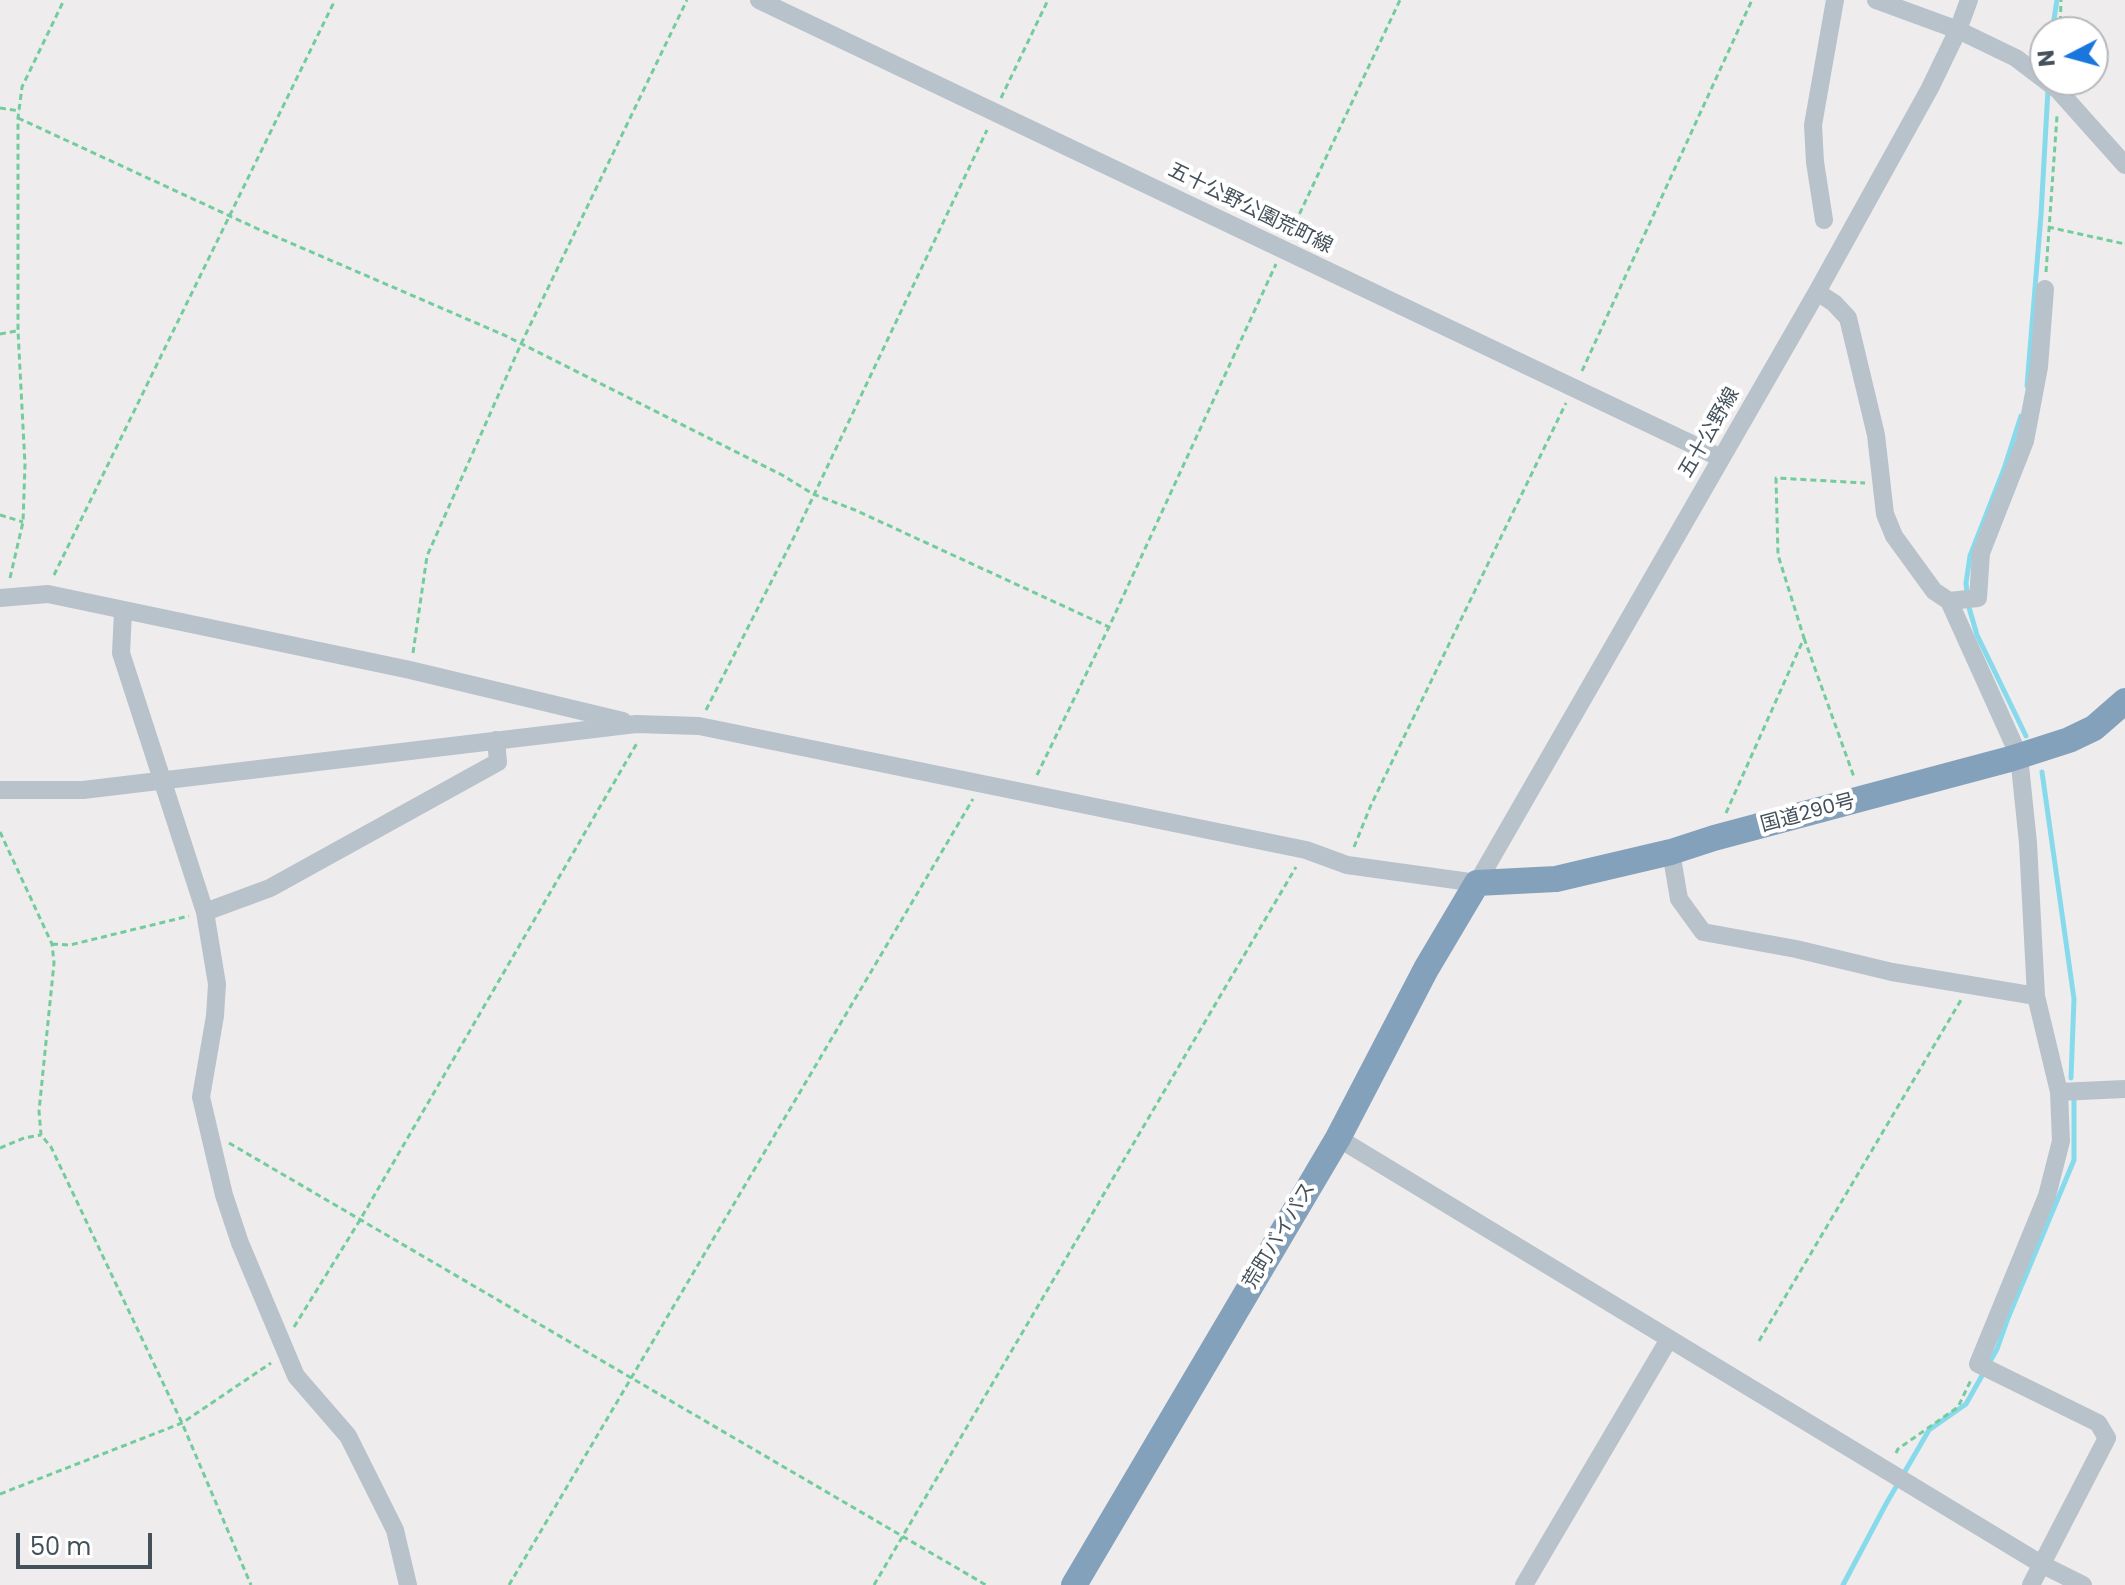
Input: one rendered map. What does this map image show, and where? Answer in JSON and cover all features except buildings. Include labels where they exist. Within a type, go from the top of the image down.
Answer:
[{"type":"highway","name":"国道290号","points":[[1477,883],[1556,879],[1671,852],[2019,756],[2069,740],[2094,728],[2125,701]]},
{"type":"highway","name":"荒町バイパス","points":[[1074,1585],[1338,1138],[1426,969],[1477,883]]},
{"type":"street","name":"五十公野公園荒町線","points":[[759,0],[1721,458]]},
{"type":"street","points":[[1824,220],[1813,125],[1835,0]]},
{"type":"street","points":[[1876,0],[1958,30],[2016,58],[2029,68]]},
{"type":"street","name":"五十公野線","points":[[1477,883],[1817,292],[1930,88],[1969,0]]},
{"type":"street","points":[[2063,96],[2125,165]]},
{"type":"street","points":[[1949,601],[1978,598],[1981,553],[2025,441],[2039,367],[2045,289]]},
{"type":"street","points":[[1817,292],[1834,303],[1848,318],[1876,435],[1885,514],[1894,536],[1934,591],[1949,601],[2019,756],[2028,843],[2036,996],[2059,1092],[2061,1141],[2047,1196],[1978,1364],[2098,1423],[2107,1438],[2031,1585]]},
{"type":"street","points":[[2,598],[48,594],[410,670],[642,723]]},
{"type":"street","points":[[123,612],[121,653],[205,912],[217,984],[215,1016],[201,1097],[207,1130],[240,1243],[296,1376],[348,1436],[395,1530],[408,1585]]},
{"type":"street","points":[[0,790],[83,790],[642,723],[699,726],[1306,850],[1347,865],[1477,883]]},
{"type":"street","points":[[205,912],[270,888],[498,762],[496,740]]},
{"type":"street","points":[[1671,852],[1679,899],[1703,932],[1796,949],[1892,972],[2036,996]]},
{"type":"street","points":[[2059,1092],[2125,1089]]},
{"type":"street","points":[[1338,1138],[2041,1564],[2083,1585]]},
{"type":"street","points":[[1524,1585],[1669,1339]]},
{"type":"path","points":[[2,598],[23,522],[25,465],[18,331],[18,118],[22,87],[64,0]]},
{"type":"path","points":[[48,594],[335,0]]},
{"type":"path","points":[[410,670],[427,556],[521,344],[687,0]]},
{"type":"path","points":[[699,726],[794,537],[1048,0]]},
{"type":"path","points":[[1028,794],[1109,627],[1400,0]]},
{"type":"path","points":[[1347,865],[1371,805],[1574,387],[1752,0]]},
{"type":"path","points":[[2045,289],[2058,96]]},
{"type":"path","points":[[0,108],[21,111]]},
{"type":"path","points":[[18,118],[521,344],[782,475],[813,494],[855,510],[1109,627]]},
{"type":"path","points":[[2048,227],[2125,244]]},
{"type":"path","points":[[0,334],[18,331]]},
{"type":"path","points":[[1862,799],[1804,638],[1778,555],[1776,478],[1881,484]]},
{"type":"path","points":[[0,515],[23,522]]},
{"type":"path","points":[[1714,838],[1804,638]]},
{"type":"path","points":[[0,1494],[182,1423],[274,1361],[360,1220],[642,723]]},
{"type":"path","points":[[509,1585],[982,784]]},
{"type":"path","points":[[0,832],[52,944],[54,963],[39,1111],[41,1135],[51,1147],[182,1423],[251,1585]]},
{"type":"path","points":[[874,1585],[1306,850]]},
{"type":"path","points":[[52,944],[70,945],[205,912]]},
{"type":"path","points":[[1759,1341],[1969,986]]},
{"type":"path","points":[[207,1130],[986,1585]]},
{"type":"path","points":[[0,1148],[41,1135]]},
{"type":"path","points":[[1887,1471],[1898,1449],[1958,1407],[1978,1364]]},
{"type":"waterway","points":[[2054,16],[2057,0]]},
{"type":"waterway","points":[[2027,386],[2048,96]]},
{"type":"waterway","points":[[2021,416],[1970,556],[1966,583],[1977,635],[2026,736]]},
{"type":"waterway","points":[[2042,772],[2074,999],[2071,1078]]},
{"type":"waterway","points":[[1843,1585],[1929,1430],[1966,1404],[1997,1349],[2074,1160],[2074,1100]]}]
